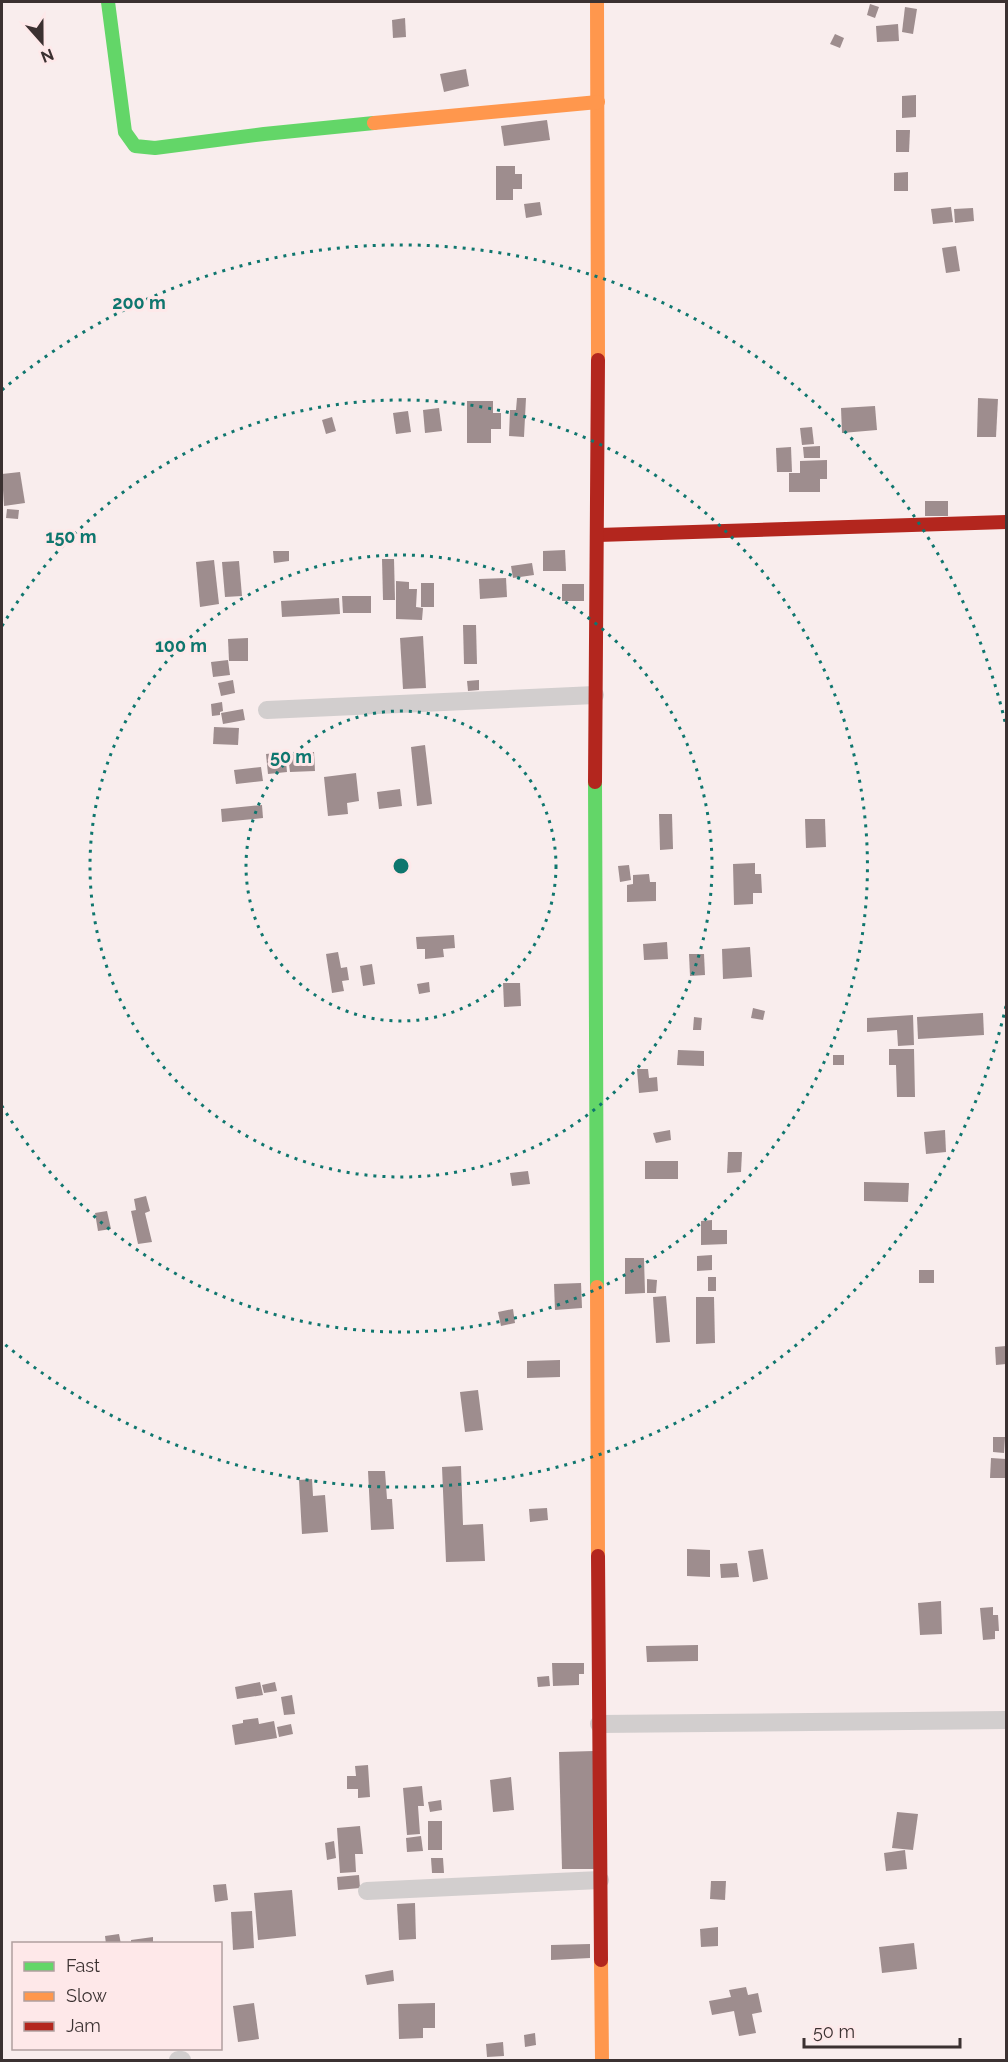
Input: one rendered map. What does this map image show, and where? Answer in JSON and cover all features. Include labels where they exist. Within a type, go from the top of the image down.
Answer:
[{"type":"street","points":[[108,2],[125,132],[135,146],[155,148],[264,134],[598,102]]},
{"type":"street","points":[[597,2],[598,535],[595,695],[598,1724],[602,2061]]},
{"type":"street","points":[[598,535],[1006,522]]},
{"type":"street","points":[[267,710],[595,695]]},
{"type":"street","points":[[598,1724],[1006,1720]]},
{"type":"street","points":[[367,1891],[600,1880]]},
{"type":"building","points":[[870,4],[879,7],[875,18],[867,15]]},
{"type":"building","points":[[905,7],[917,9],[913,34],[902,32]]},
{"type":"building","points":[[405,18],[406,37],[393,38],[392,20]]},
{"type":"building","points":[[898,24],[899,41],[877,42],[876,26]]},
{"type":"building","points":[[835,34],[844,38],[840,48],[830,44]]},
{"type":"building","points":[[466,69],[469,86],[444,92],[440,74]]},
{"type":"building","points":[[916,95],[916,117],[902,118],[902,96]]},
{"type":"building","points":[[547,120],[550,140],[504,146],[501,126]]},
{"type":"building","points":[[896,130],[910,130],[909,152],[896,152]]},
{"type":"building","points":[[496,166],[515,166],[515,174],[522,174],[522,189],[513,189],[513,200],[496,200]]},
{"type":"building","points":[[908,172],[908,191],[894,191],[894,173]]},
{"type":"building","points":[[540,202],[542,215],[526,218],[524,204]]},
{"type":"building","points":[[951,207],[953,222],[933,224],[931,209]]},
{"type":"building","points":[[973,208],[974,221],[955,223],[954,209]]},
{"type":"building","points":[[956,246],[960,271],[946,273],[942,248]]},
{"type":"building","points":[[517,398],[526,398],[524,437],[509,436],[510,410],[516,410]]},
{"type":"building","points":[[978,398],[998,399],[996,437],[977,437]]},
{"type":"building","points":[[467,401],[493,401],[493,413],[501,413],[501,429],[491,429],[491,443],[467,443]]},
{"type":"building","points":[[875,406],[877,430],[842,433],[841,408]]},
{"type":"building","points":[[439,408],[442,431],[425,433],[423,410]]},
{"type":"building","points":[[408,411],[411,432],[396,434],[393,413]]},
{"type":"building","points":[[332,417],[336,431],[326,434],[322,420]]},
{"type":"building","points":[[812,427],[814,444],[802,445],[800,428]]},
{"type":"building","points":[[820,446],[820,458],[804,458],[803,447]]},
{"type":"building","points":[[791,447],[792,472],[777,472],[776,448]]},
{"type":"building","points":[[827,460],[827,479],[820,479],[820,492],[789,492],[789,473],[800,473],[800,461]]},
{"type":"building","points":[[20,472],[25,503],[4,506],[2,474]]},
{"type":"building","points":[[925,501],[948,501],[948,516],[925,516]]},
{"type":"building","points":[[7,509],[19,510],[18,519],[6,518]]},
{"type":"building","points":[[565,550],[566,571],[543,571],[543,551]]},
{"type":"building","points":[[273,551],[289,551],[289,561],[274,563]]},
{"type":"building","points":[[382,559],[394,559],[395,600],[383,600]]},
{"type":"building","points":[[214,560],[219,604],[200,607],[196,562]]},
{"type":"building","points":[[239,561],[242,596],[225,597],[222,562]]},
{"type":"building","points":[[532,563],[534,575],[513,578],[511,566]]},
{"type":"building","points":[[506,578],[507,597],[480,599],[479,579]]},
{"type":"building","points":[[396,581],[409,582],[409,589],[417,589],[416,607],[423,608],[422,620],[396,619]]},
{"type":"building","points":[[421,583],[434,583],[434,607],[421,607]]},
{"type":"building","points":[[562,584],[584,584],[584,601],[562,601]]},
{"type":"building","points":[[342,596],[371,596],[371,613],[343,613]]},
{"type":"building","points":[[339,598],[340,614],[282,617],[281,601]]},
{"type":"building","points":[[463,625],[476,625],[477,664],[464,664]]},
{"type":"building","points":[[423,636],[426,688],[403,689],[400,638]]},
{"type":"building","points":[[248,638],[248,661],[229,661],[228,639]]},
{"type":"building","points":[[228,660],[230,675],[213,677],[211,662]]},
{"type":"building","points":[[233,680],[235,693],[221,696],[218,683]]},
{"type":"building","points":[[479,680],[479,690],[468,691],[467,681]]},
{"type":"building","points":[[222,702],[223,711],[220,715],[212,716],[211,704]]},
{"type":"building","points":[[243,709],[245,720],[223,724],[221,713]]},
{"type":"building","points":[[214,727],[239,728],[238,745],[213,744]]},
{"type":"building","points":[[425,745],[432,804],[417,806],[411,747]]},
{"type":"building","points":[[285,752],[287,772],[268,774],[266,754]]},
{"type":"building","points":[[314,752],[315,771],[290,772],[288,755]]},
{"type":"building","points":[[261,767],[263,781],[236,784],[234,770]]},
{"type":"building","points":[[356,773],[359,801],[347,803],[348,814],[328,816],[324,777]]},
{"type":"building","points":[[400,789],[402,806],[379,809],[377,792]]},
{"type":"building","points":[[262,805],[263,818],[222,822],[221,809]]},
{"type":"building","points":[[659,814],[672,814],[673,849],[660,850]]},
{"type":"building","points":[[805,819],[825,819],[826,847],[806,848]]},
{"type":"building","points":[[755,863],[755,874],[761,874],[762,893],[753,893],[753,904],[734,905],[733,864]]},
{"type":"building","points":[[629,865],[631,880],[620,882],[618,866]]},
{"type":"building","points":[[649,874],[650,882],[656,882],[656,901],[627,902],[627,885],[633,884],[633,875]]},
{"type":"building","points":[[454,935],[455,948],[443,949],[444,957],[425,959],[425,949],[417,949],[416,937]]},
{"type":"building","points":[[667,942],[668,959],[644,960],[643,944]]},
{"type":"building","points":[[750,947],[752,977],[723,979],[722,949]]},
{"type":"building","points":[[338,952],[341,968],[347,967],[349,980],[342,981],[344,991],[332,993],[326,954]]},
{"type":"building","points":[[689,954],[704,954],[705,975],[690,976]]},
{"type":"building","points":[[372,964],[375,984],[363,986],[360,966]]},
{"type":"building","points":[[429,982],[430,992],[419,994],[417,984]]},
{"type":"building","points":[[503,983],[520,983],[521,1006],[504,1007]]},
{"type":"building","points":[[753,1008],[765,1011],[763,1020],[751,1018]]},
{"type":"building","points":[[983,1013],[984,1035],[918,1039],[917,1017]]},
{"type":"building","points":[[913,1015],[914,1045],[898,1046],[897,1030],[867,1032],[867,1018]]},
{"type":"building","points":[[694,1017],[702,1018],[701,1030],[693,1030]]},
{"type":"building","points":[[889,1049],[914,1049],[915,1097],[897,1097],[896,1065],[889,1065]]},
{"type":"building","points":[[678,1050],[704,1051],[704,1066],[677,1065]]},
{"type":"building","points":[[833,1055],[844,1055],[844,1065],[833,1065]]},
{"type":"building","points":[[637,1069],[648,1069],[649,1078],[657,1077],[658,1091],[639,1093]]},
{"type":"building","points":[[670,1130],[671,1140],[656,1143],[653,1133]]},
{"type":"building","points":[[945,1130],[946,1152],[926,1154],[924,1132]]},
{"type":"building","points":[[728,1152],[742,1152],[741,1172],[727,1173]]},
{"type":"building","points":[[645,1161],[678,1161],[678,1179],[645,1179]]},
{"type":"building","points":[[528,1171],[530,1184],[512,1186],[510,1173]]},
{"type":"building","points":[[864,1182],[909,1183],[908,1202],[864,1201]]},
{"type":"building","points":[[146,1196],[150,1211],[145,1213],[152,1242],[138,1244],[131,1211],[136,1210],[134,1199]]},
{"type":"building","points":[[107,1211],[111,1229],[98,1231],[95,1213]]},
{"type":"building","points":[[712,1220],[712,1230],[727,1230],[727,1244],[701,1245],[701,1221]]},
{"type":"building","points":[[712,1255],[712,1270],[697,1271],[697,1256]]},
{"type":"building","points":[[625,1258],[644,1258],[645,1293],[625,1294]]},
{"type":"building","points":[[919,1270],[934,1270],[934,1283],[919,1283]]},
{"type":"building","points":[[708,1277],[716,1277],[716,1291],[708,1291]]},
{"type":"building","points":[[647,1279],[657,1280],[656,1293],[647,1293]]},
{"type":"building","points":[[581,1283],[582,1308],[555,1310],[554,1284]]},
{"type":"building","points":[[666,1296],[670,1342],[656,1343],[653,1297]]},
{"type":"building","points":[[696,1297],[714,1297],[715,1343],[696,1344]]},
{"type":"building","points":[[513,1309],[515,1323],[501,1326],[498,1312]]},
{"type":"building","points":[[1006,1346],[1006,1364],[996,1365],[995,1347]]},
{"type":"building","points":[[560,1360],[560,1377],[527,1378],[527,1361]]},
{"type":"building","points":[[478,1390],[483,1430],[465,1432],[460,1392]]},
{"type":"building","points":[[993,1437],[1005,1437],[1004,1453],[993,1452]]},
{"type":"building","points":[[991,1458],[1006,1459],[1006,1478],[990,1478]]},
{"type":"building","points":[[461,1466],[463,1525],[483,1524],[485,1561],[446,1562],[442,1467]]},
{"type":"building","points":[[368,1471],[385,1471],[387,1499],[392,1499],[394,1529],[371,1530]]},
{"type":"building","points":[[312,1479],[313,1496],[325,1495],[328,1532],[302,1534],[299,1480]]},
{"type":"building","points":[[547,1508],[548,1520],[530,1522],[529,1509]]},
{"type":"building","points":[[687,1549],[710,1550],[710,1577],[687,1576]]},
{"type":"building","points":[[763,1549],[768,1579],[753,1582],[748,1551]]},
{"type":"building","points":[[737,1563],[739,1577],[721,1578],[720,1564]]},
{"type":"building","points":[[941,1601],[942,1634],[920,1635],[918,1603]]},
{"type":"building","points":[[993,1607],[993,1615],[998,1615],[999,1631],[995,1631],[995,1639],[983,1640],[980,1608]]},
{"type":"building","points":[[698,1645],[698,1661],[647,1662],[646,1646]]},
{"type":"building","points":[[552,1663],[584,1663],[584,1674],[579,1674],[579,1685],[553,1686]]},
{"type":"building","points":[[549,1676],[550,1686],[538,1687],[537,1677]]},
{"type":"building","points":[[260,1682],[263,1695],[237,1699],[235,1687]]},
{"type":"building","points":[[275,1682],[277,1691],[264,1693],[262,1685]]},
{"type":"building","points":[[292,1695],[295,1714],[284,1715],[281,1697]]},
{"type":"building","points":[[258,1718],[259,1724],[274,1721],[277,1738],[235,1745],[232,1725],[243,1723],[243,1720]]},
{"type":"building","points":[[291,1724],[293,1734],[279,1737],[277,1727]]},
{"type":"building","points":[[594,1751],[596,1869],[562,1869],[559,1752]]},
{"type":"building","points":[[368,1765],[370,1797],[358,1798],[358,1789],[347,1789],[347,1776],[356,1776],[355,1766]]},
{"type":"building","points":[[511,1777],[514,1810],[493,1812],[490,1780]]},
{"type":"building","points":[[422,1786],[424,1806],[418,1806],[420,1834],[407,1835],[403,1788]]},
{"type":"building","points":[[441,1800],[442,1810],[430,1812],[428,1802]]},
{"type":"building","points":[[897,1812],[918,1814],[913,1850],[892,1848]]},
{"type":"building","points":[[428,1821],[442,1821],[442,1850],[428,1850]]},
{"type":"building","points":[[360,1826],[363,1854],[355,1854],[356,1872],[340,1873],[337,1828]]},
{"type":"building","points":[[421,1836],[423,1851],[407,1852],[406,1838]]},
{"type":"building","points":[[334,1841],[336,1858],[327,1860],[325,1843]]},
{"type":"building","points":[[905,1850],[907,1869],[886,1871],[884,1853]]},
{"type":"building","points":[[431,1858],[443,1858],[444,1873],[432,1873]]},
{"type":"building","points":[[359,1875],[360,1888],[338,1890],[337,1877]]},
{"type":"building","points":[[711,1881],[726,1881],[725,1900],[710,1899]]},
{"type":"building","points":[[226,1884],[228,1900],[215,1902],[213,1885]]},
{"type":"building","points":[[292,1890],[296,1936],[258,1940],[254,1893]]},
{"type":"building","points":[[415,1903],[416,1939],[399,1940],[397,1904]]},
{"type":"building","points":[[252,1911],[254,1948],[233,1950],[231,1912]]},
{"type":"building","points":[[718,1927],[718,1946],[701,1947],[700,1929]]},
{"type":"building","points":[[119,1934],[121,1942],[106,1942],[105,1936]]},
{"type":"building","points":[[153,1937],[153,1942],[131,1942],[131,1940]]},
{"type":"building","points":[[914,1943],[917,1969],[882,1973],[879,1947]]},
{"type":"building","points":[[590,1944],[590,1958],[551,1960],[551,1945]]},
{"type":"building","points":[[393,1970],[394,1981],[367,1985],[365,1975]]},
{"type":"building","points":[[746,1987],[748,1995],[758,1993],[762,2012],[752,2014],[756,2033],[739,2036],[734,2011],[712,2015],[709,2001],[731,1997],[729,1990]]},
{"type":"building","points":[[254,2003],[259,2039],[238,2042],[233,2006]]},
{"type":"building","points":[[435,2003],[435,2028],[423,2028],[423,2038],[399,2039],[398,2004]]},
{"type":"building","points":[[535,2033],[536,2045],[525,2047],[524,2035]]},
{"type":"building","points":[[503,2042],[504,2056],[487,2057],[486,2044]]},
{"type":"traffic: fast","points":[[108,2],[125,132],[135,146],[155,148],[374,123]]},
{"type":"traffic: fast","points":[[595,782],[597,1287]]},
{"type":"traffic: slow","points":[[597,2],[598,360]]},
{"type":"traffic: slow","points":[[374,123],[598,102]]},
{"type":"traffic: slow","points":[[597,1287],[598,1556]]},
{"type":"traffic: slow","points":[[601,1960],[602,2060]]},
{"type":"traffic: jam","points":[[595,782],[598,360]]},
{"type":"traffic: jam","points":[[598,535],[1006,522]]},
{"type":"traffic: jam","points":[[598,1556],[601,1960]]}]
